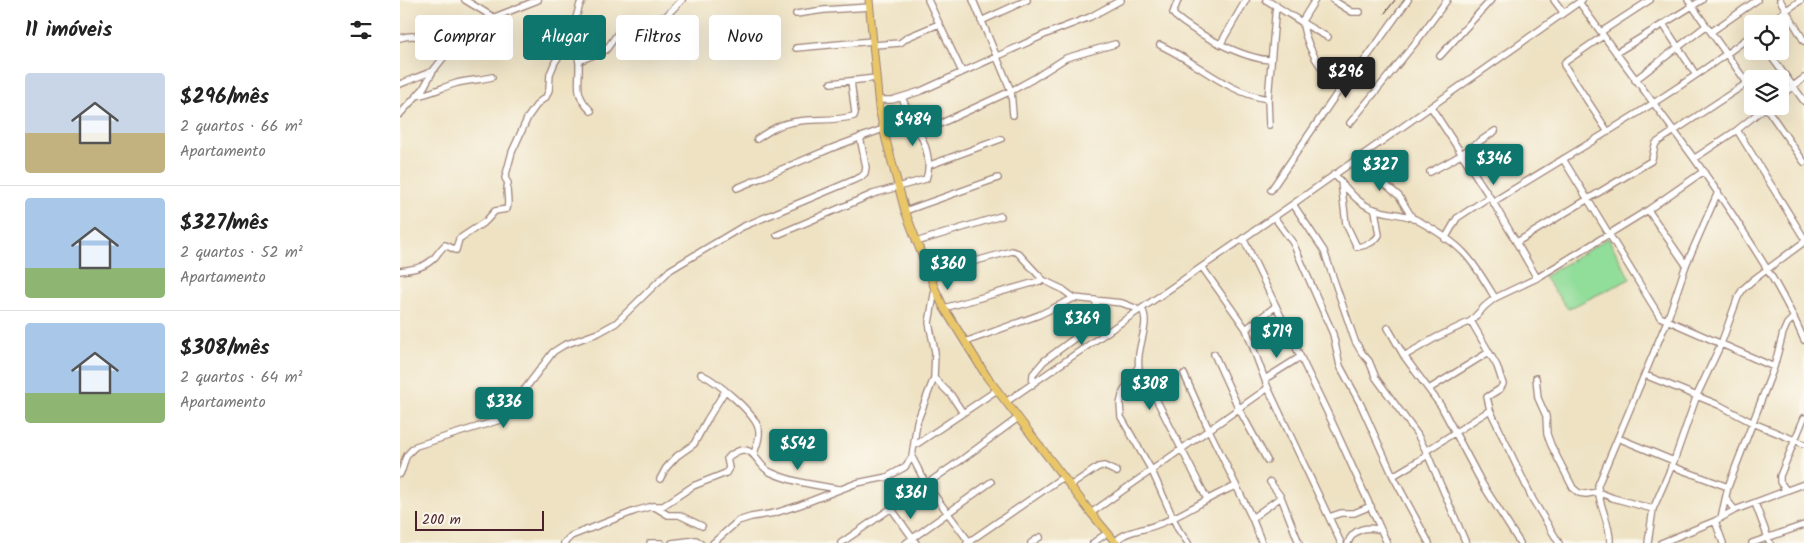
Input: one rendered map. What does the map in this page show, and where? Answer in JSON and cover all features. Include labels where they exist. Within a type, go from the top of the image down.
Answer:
[{"type":"main road","points":[[870,4],[878,100],[883,129],[905,211],[934,289],[996,390],[1116,543]]},
{"type":"street","points":[[465,0],[490,15]]},
{"type":"street","points":[[498,15],[538,0]]},
{"type":"street","points":[[577,15],[580,4],[584,0]]},
{"type":"street","points":[[591,111],[582,103],[578,94],[579,61],[606,50],[618,33],[626,28],[666,16],[682,0]]},
{"type":"street","points":[[973,0],[1011,91],[1013,115]]},
{"type":"street","points":[[981,20],[1027,0]]},
{"type":"street","points":[[878,100],[902,98],[921,91],[1046,34],[1090,17],[1121,0]]},
{"type":"street","points":[[1178,0],[1173,13],[1175,16],[1205,37],[1262,60],[1272,60]]},
{"type":"street","points":[[1221,43],[1246,0]]},
{"type":"street","points":[[1266,0],[1328,38]]},
{"type":"street","points":[[1315,0],[1302,21],[1308,43],[1323,70]]},
{"type":"street","points":[[1333,0],[1352,12],[1360,12]]},
{"type":"street","points":[[1271,190],[1346,80],[1365,60],[1408,0]]},
{"type":"street","points":[[1350,124],[1447,0]]},
{"type":"street","points":[[1440,56],[1491,0]]},
{"type":"street","points":[[1554,0],[1563,12]]},
{"type":"street","points":[[1608,132],[1564,65],[1602,34],[1650,0]]},
{"type":"street","points":[[1688,0],[1744,79]]},
{"type":"street","points":[[1616,53],[1702,0]]},
{"type":"street","points":[[1711,32],[1757,0]]},
{"type":"street","points":[[1780,0],[1804,41]]},
{"type":"street","points":[[1779,15],[1801,0]]},
{"type":"street","points":[[931,1],[939,24],[962,72]]},
{"type":"street","points":[[1006,402],[1293,204],[1580,1],[1635,80],[1675,131],[1718,192],[1768,269],[1794,316],[1804,340]]},
{"type":"street","points":[[796,14],[870,4]]},
{"type":"street","points":[[1269,125],[1268,99],[1276,5]]},
{"type":"street","points":[[796,48],[900,43],[908,37],[939,24]]},
{"type":"street","points":[[1663,24],[1696,75]]},
{"type":"street","points":[[1635,80],[1706,26]]},
{"type":"street","points":[[400,38],[415,36]]},
{"type":"street","points":[[1445,239],[1461,215],[1491,200],[1608,132],[1654,104],[1744,43]]},
{"type":"street","points":[[920,133],[1011,91],[1034,79],[1066,58],[1115,44]]},
{"type":"street","points":[[1160,44],[1179,53],[1240,93],[1268,99]]},
{"type":"street","points":[[400,114],[423,89],[432,71],[441,60]]},
{"type":"street","points":[[400,271],[421,267],[436,256],[445,245],[456,250],[460,239],[464,235],[471,233],[495,211],[506,209],[508,205],[506,188],[508,183],[505,178],[512,152],[528,117],[538,102],[546,97],[549,90],[550,74],[556,60]]},
{"type":"street","points":[[1774,60],[1804,101]]},
{"type":"street","points":[[400,84],[432,71]]},
{"type":"street","points":[[416,96],[460,82],[492,77]]},
{"type":"street","points":[[832,82],[876,78]]},
{"type":"street","points":[[1789,89],[1804,78]]},
{"type":"street","points":[[757,139],[777,127],[794,122],[854,116],[851,81]]},
{"type":"street","points":[[1517,242],[1652,161],[1654,155],[1653,148],[1656,143],[1744,85]]},
{"type":"street","points":[[777,235],[873,194],[926,179],[930,165],[920,133],[902,98]]},
{"type":"street","points":[[1431,107],[1491,200],[1537,278]]},
{"type":"street","points":[[1695,158],[1756,115]]},
{"type":"street","points":[[1772,115],[1804,162]]},
{"type":"street","points":[[737,188],[883,129]]},
{"type":"street","points":[[1736,130],[1804,238]]},
{"type":"street","points":[[1430,172],[1495,131]]},
{"type":"street","points":[[400,474],[405,455],[416,446],[503,419],[553,352],[564,345],[598,333],[616,324],[670,270],[742,227],[861,177],[865,173],[866,167],[860,137]]},
{"type":"street","points":[[930,165],[1001,139]]},
{"type":"street","points":[[1360,156],[1379,179],[1399,196],[1413,218]]},
{"type":"street","points":[[1562,159],[1660,317],[1774,367]]},
{"type":"street","points":[[1404,356],[1437,337],[1471,321],[1485,306],[1496,298],[1537,278],[1608,235],[1704,172]]},
{"type":"street","points":[[1334,174],[1365,206],[1413,218],[1463,252],[1496,298]]},
{"type":"street","points":[[905,211],[998,178]]},
{"type":"street","points":[[1341,182],[1346,224],[1357,247],[1368,244],[1377,239],[1379,235],[1375,210]]},
{"type":"street","points":[[1610,543],[1609,525],[1598,492],[1598,485],[1645,375],[1667,321],[1686,266],[1718,192]]},
{"type":"street","points":[[1293,204],[1324,251],[1358,347],[1369,362],[1376,378],[1416,434],[1427,453],[1466,543]]},
{"type":"street","points":[[1648,210],[1686,266]]},
{"type":"street","points":[[916,242],[1001,216]]},
{"type":"street","points":[[1274,217],[1293,243],[1333,334],[1340,366],[1361,405],[1393,476],[1429,543]]},
{"type":"street","points":[[1436,232],[1452,227]]},
{"type":"street","points":[[1243,238],[1371,506],[1386,543]]},
{"type":"street","points":[[1648,543],[1653,509],[1673,464],[1697,395],[1721,344],[1738,297],[1743,289],[1804,242]]},
{"type":"street","points":[[931,279],[972,262],[1012,250],[1018,253],[1042,280],[1062,289],[1074,298]]},
{"type":"street","points":[[1202,267],[1246,329],[1268,388],[1341,543]]},
{"type":"street","points":[[944,308],[1042,280]]},
{"type":"street","points":[[713,543],[738,522],[800,505],[820,498],[839,488],[887,477],[905,467],[912,457],[917,422],[934,378],[935,352],[930,323],[934,289]]},
{"type":"street","points":[[965,342],[1039,315],[1074,298],[1122,303],[1140,310],[1145,314],[1139,348],[1138,368],[1144,384],[1153,393],[1207,499]]},
{"type":"street","points":[[1032,385],[1033,374],[1044,361],[1083,332],[1096,319],[1098,311],[1096,300]]},
{"type":"street","points":[[1246,329],[1276,306]]},
{"type":"street","points":[[1721,518],[1728,487],[1774,367],[1783,333],[1787,324],[1794,316]]},
{"type":"street","points":[[1471,321],[1497,366],[1503,384],[1500,389],[1486,397],[1490,410],[1533,500],[1559,543]]},
{"type":"street","points":[[1388,328],[1404,356],[1429,389],[1456,431],[1483,485],[1520,543]]},
{"type":"street","points":[[1429,389],[1489,352]]},
{"type":"street","points":[[1214,354],[1239,409],[1267,460]]},
{"type":"street","points":[[1265,379],[1300,357]]},
{"type":"street","points":[[1138,368],[1123,392],[1120,404],[1121,417],[1152,471],[1173,519],[1188,543]]},
{"type":"street","points":[[701,374],[712,379],[755,420],[759,429],[759,437],[754,454]]},
{"type":"street","points":[[1184,374],[1262,543]]},
{"type":"street","points":[[1645,375],[1697,395],[1754,423],[1804,444]]},
{"type":"street","points":[[934,378],[951,394],[963,413]]},
{"type":"street","points":[[1536,378],[1538,398],[1546,416],[1547,434],[1572,488],[1579,494],[1598,492],[1653,509]]},
{"type":"street","points":[[1091,513],[1268,388]]},
{"type":"street","points":[[914,446],[996,390]]},
{"type":"street","points":[[660,479],[666,468],[677,456],[694,444],[725,391]]},
{"type":"street","points":[[1393,476],[1456,431],[1490,410]]},
{"type":"street","points":[[841,543],[1018,418]]},
{"type":"street","points":[[1786,490],[1780,482],[1780,476],[1804,418]]},
{"type":"street","points":[[1618,438],[1728,487]]},
{"type":"street","points":[[564,543],[572,536],[635,511],[653,506],[663,506],[694,486],[726,473],[728,471],[728,456],[745,450],[754,454],[759,464],[767,471],[808,484],[839,488]]},
{"type":"street","points":[[912,457],[926,484],[969,543],[1063,477]]},
{"type":"street","points":[[1070,486],[1098,467],[1104,466],[1116,472]]},
{"type":"street","points":[[906,543],[914,541],[947,512],[991,482]]},
{"type":"street","points":[[1270,482],[1280,496],[1300,543]]},
{"type":"street","points":[[1661,543],[1721,518],[1735,510],[1804,484]]},
{"type":"street","points":[[1116,543],[1122,535],[1173,519],[1207,499],[1236,486]]},
{"type":"street","points":[[1252,518],[1280,496]]},
{"type":"street","points":[[1726,499],[1735,510]]},
{"type":"street","points":[[1755,503],[1769,540]]},
{"type":"street","points":[[653,506],[663,513],[679,515],[691,519],[702,526]]},
{"type":"street","points":[[1329,517],[1341,513],[1354,513],[1371,506]]},
{"type":"street","points":[[891,508],[914,541]]},
{"type":"street","points":[[1714,521],[1723,543]]},
{"type":"street","points":[[1752,543],[1769,540],[1804,525]]},
{"type":"street","points":[[1348,543],[1354,533],[1362,529],[1371,527],[1381,530]]},
{"type":"street","points":[[1093,543],[1107,533]]},
{"type":"street","points":[[1032,543],[1040,538]]},
{"type":"street","points":[[672,543],[696,540],[700,543]]},
{"type":"street","points":[[650,543],[662,543]]},
{"type":"green space","points":[[1608,238],[1630,279],[1568,309],[1544,277]]},
{"type":"railway","points":[[1385,13],[1395,0]]}]
